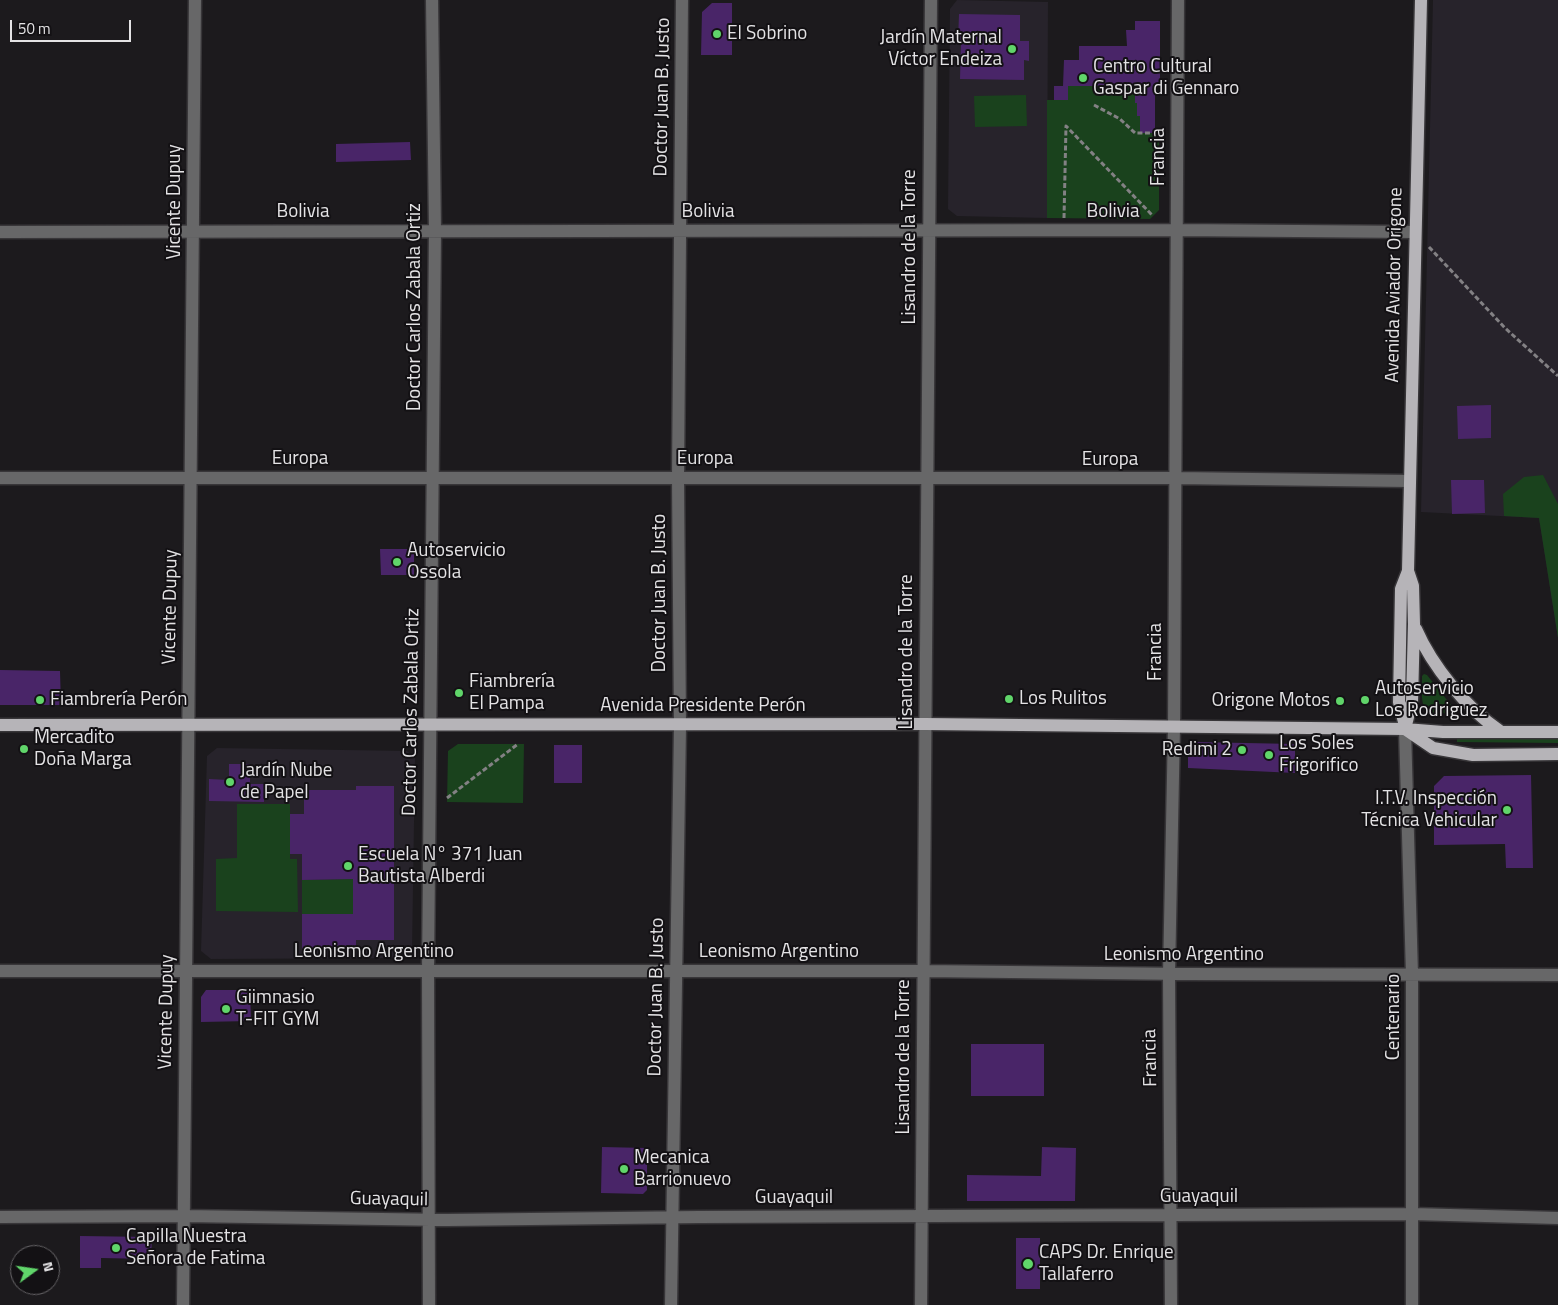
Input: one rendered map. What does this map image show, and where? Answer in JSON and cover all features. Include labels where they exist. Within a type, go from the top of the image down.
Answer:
[{"type":"main road","name":"Avenida Aviador Origone","points":[[1405,728],[1412,700],[1414,624],[1413,586],[1408,571],[1409,481],[1421,0]]},
{"type":"main road","name":"Avenida Aviador Origone","points":[[1405,728],[1399,702],[1401,589],[1408,571]]},
{"type":"main road","points":[[1414,624],[1423,645],[1431,657],[1470,708],[1500,731]]},
{"type":"main road","name":"Avenida Presidente Perón","points":[[0,725],[680,726],[925,724],[1405,728],[1443,732],[1558,732]]},
{"type":"main road","points":[[1405,728],[1433,748],[1473,755],[1558,754]]},
{"type":"street","name":"Vicente Dupuy","points":[[183,1305],[195,0]]},
{"type":"street","name":"Doctor Carlos Zabala Ortiz","points":[[428,1305],[428,970],[435,231],[432,0]]},
{"type":"street","name":"Doctor Juan B. Justo","points":[[671,1305],[680,726],[678,478],[682,0]]},
{"type":"street","name":"Lisandro de la Torre","points":[[920,1305],[930,0]]},
{"type":"street","name":"Francia","points":[[1171,1305],[1169,974],[1174,727],[1178,0]]},
{"type":"street","name":"Bolivia","points":[[0,232],[929,230],[1415,232]]},
{"type":"street","name":"Europa","points":[[0,478],[1176,478],[1409,481]]},
{"type":"street","name":"Centenario","points":[[1405,728],[1412,975],[1412,1305]]},
{"type":"street","name":"Leonismo Argentino","points":[[0,971],[923,971],[1558,975]]},
{"type":"street","name":"Guayaquil","points":[[0,1217],[184,1216],[429,1220],[672,1217],[1412,1214],[1558,1218]]},
{"type":"path","points":[[1094,105],[1120,120],[1135,133],[1160,133]]},
{"type":"path","points":[[1064,218],[1066,126],[1153,216]]},
{"type":"path","points":[[1429,246],[1505,328],[1558,376]]},
{"type":"path","points":[[447,798],[518,744]]},
{"type":"shaded area","points":[[957,0],[1048,2],[1047,218],[957,216],[948,209],[950,9]]},
{"type":"shaded area","points":[[1433,0],[1558,0],[1558,638],[1539,518],[1421,512]]},
{"type":"shaded area","points":[[217,748],[407,751],[415,758],[412,952],[405,958],[211,959],[201,951],[207,756]]},
{"type":"green space","points":[[1068,86],[1135,86],[1137,116],[1140,116],[1140,133],[1159,133],[1159,210],[1150,219],[1047,218],[1047,100],[1067,100]]},
{"type":"green space","points":[[1026,95],[1027,126],[975,127],[974,96]]},
{"type":"green space","points":[[1543,475],[1558,504],[1558,638],[1539,518],[1504,516],[1503,494],[1524,477]]},
{"type":"green space","points":[[1424,674],[1427,675],[1455,710],[1454,713],[1434,713],[1428,711],[1422,696],[1422,676]]},
{"type":"green space","points":[[1457,737],[1558,738],[1558,743],[1457,742]]},
{"type":"green space","points":[[458,744],[524,744],[523,803],[447,802],[448,751]]},
{"type":"green space","points":[[237,804],[290,804],[290,859],[297,859],[298,912],[216,911],[216,859],[237,858]]},
{"type":"green space","points":[[353,879],[353,914],[302,914],[302,880]]},
{"type":"building","name":"El Sobrino","points":[[712,3],[732,3],[732,55],[701,55],[702,12]]},
{"type":"building","name":"Jardín Maternal Víctor Endeiza","points":[[959,14],[1020,15],[1020,41],[1029,41],[1029,61],[1024,60],[1024,80],[960,79],[961,42],[958,42]]},
{"type":"building","name":"Centro Cultural Gaspar di Gennaro","points":[[1135,21],[1160,21],[1160,87],[1155,87],[1155,133],[1140,133],[1140,116],[1137,116],[1137,103],[1135,103],[1135,86],[1063,86],[1064,60],[1079,60],[1079,46],[1127,46],[1126,30],[1135,30]]},
{"type":"building","points":[[1054,86],[1068,86],[1068,100],[1054,100]]},
{"type":"building","points":[[410,142],[411,160],[336,162],[336,144]]},
{"type":"building","points":[[1491,405],[1491,438],[1458,439],[1457,406]]},
{"type":"building","points":[[1451,480],[1484,480],[1485,513],[1452,514]]},
{"type":"building","name":"Autoservicio Ossola","points":[[380,549],[414,549],[414,575],[381,575]]},
{"type":"building","points":[[0,670],[60,671],[61,705],[0,705]]},
{"type":"building","points":[[1197,742],[1295,744],[1295,773],[1188,768],[1188,746]]},
{"type":"building","points":[[554,745],[582,745],[582,783],[554,783]]},
{"type":"building","name":"Jardín Nube de Papel","points":[[229,764],[250,764],[250,784],[264,784],[264,802],[209,801],[209,779],[229,780]]},
{"type":"building","points":[[1531,775],[1533,868],[1506,868],[1505,844],[1434,845],[1434,786],[1444,776]]},
{"type":"building","name":"Escuela N° 371 Juan Bautista Alberdi","points":[[356,786],[394,786],[394,940],[356,940],[356,949],[302,949],[302,914],[353,914],[353,879],[302,880],[302,854],[290,854],[290,814],[304,814],[304,790],[356,790]]},
{"type":"building","name":"Giimnasio T-FIT GYM","points":[[206,990],[250,990],[251,1021],[201,1022],[201,997]]},
{"type":"building","points":[[971,1044],[1044,1044],[1044,1096],[971,1096]]},
{"type":"building","name":"Mecanica Barrionuevo","points":[[602,1147],[647,1148],[647,1190],[643,1194],[601,1193]]},
{"type":"building","points":[[1042,1147],[1076,1148],[1075,1201],[967,1201],[967,1175],[1041,1176]]},
{"type":"building","name":"Capilla Nuestra Señora de Fatima","points":[[80,1236],[152,1237],[151,1259],[101,1258],[101,1268],[80,1268]]},
{"type":"building","name":"CAPS Dr. Enrique Tallaferro","points":[[1016,1238],[1040,1238],[1040,1289],[1016,1289]]},
{"type":"place","name":"El Sobrino","points":[[717,34]]},
{"type":"place","name":"Jardín Maternal Víctor Endeiza","points":[[1012,49]]},
{"type":"place","name":"Centro Cultural Gaspar di Gennaro","points":[[1083,78]]},
{"type":"place","name":"Autoservicio Ossola","points":[[397,562]]},
{"type":"place","name":"Fiambrería El Pampa","points":[[459,693]]},
{"type":"place","name":"Los Rulitos","points":[[1009,699]]},
{"type":"place","name":"Fiambrería Perón","points":[[40,700]]},
{"type":"place","name":"Autoservicio Los Rodriguez","points":[[1365,700]]},
{"type":"place","name":"Origone Motos","points":[[1340,701]]},
{"type":"place","name":"Mercadito Doña Marga","points":[[24,749]]},
{"type":"place","name":"Redimi 2","points":[[1242,750]]},
{"type":"place","name":"Los Soles Frigorifico","points":[[1269,755]]},
{"type":"place","name":"Jardín Nube de Papel","points":[[230,782]]},
{"type":"place","name":"I.T.V. Inspección Técnica Vehicular","points":[[1507,810]]},
{"type":"place","name":"Escuela N° 371 Juan Bautista Alberdi","points":[[348,866]]},
{"type":"place","name":"Giimnasio T-FIT GYM","points":[[226,1009]]},
{"type":"place","name":"Mecanica Barrionuevo","points":[[624,1169]]},
{"type":"place","name":"Capilla Nuestra Señora de Fatima","points":[[116,1248]]},
{"type":"place","name":"CAPS Dr. Enrique Tallaferro","points":[[1028,1264]]}]
